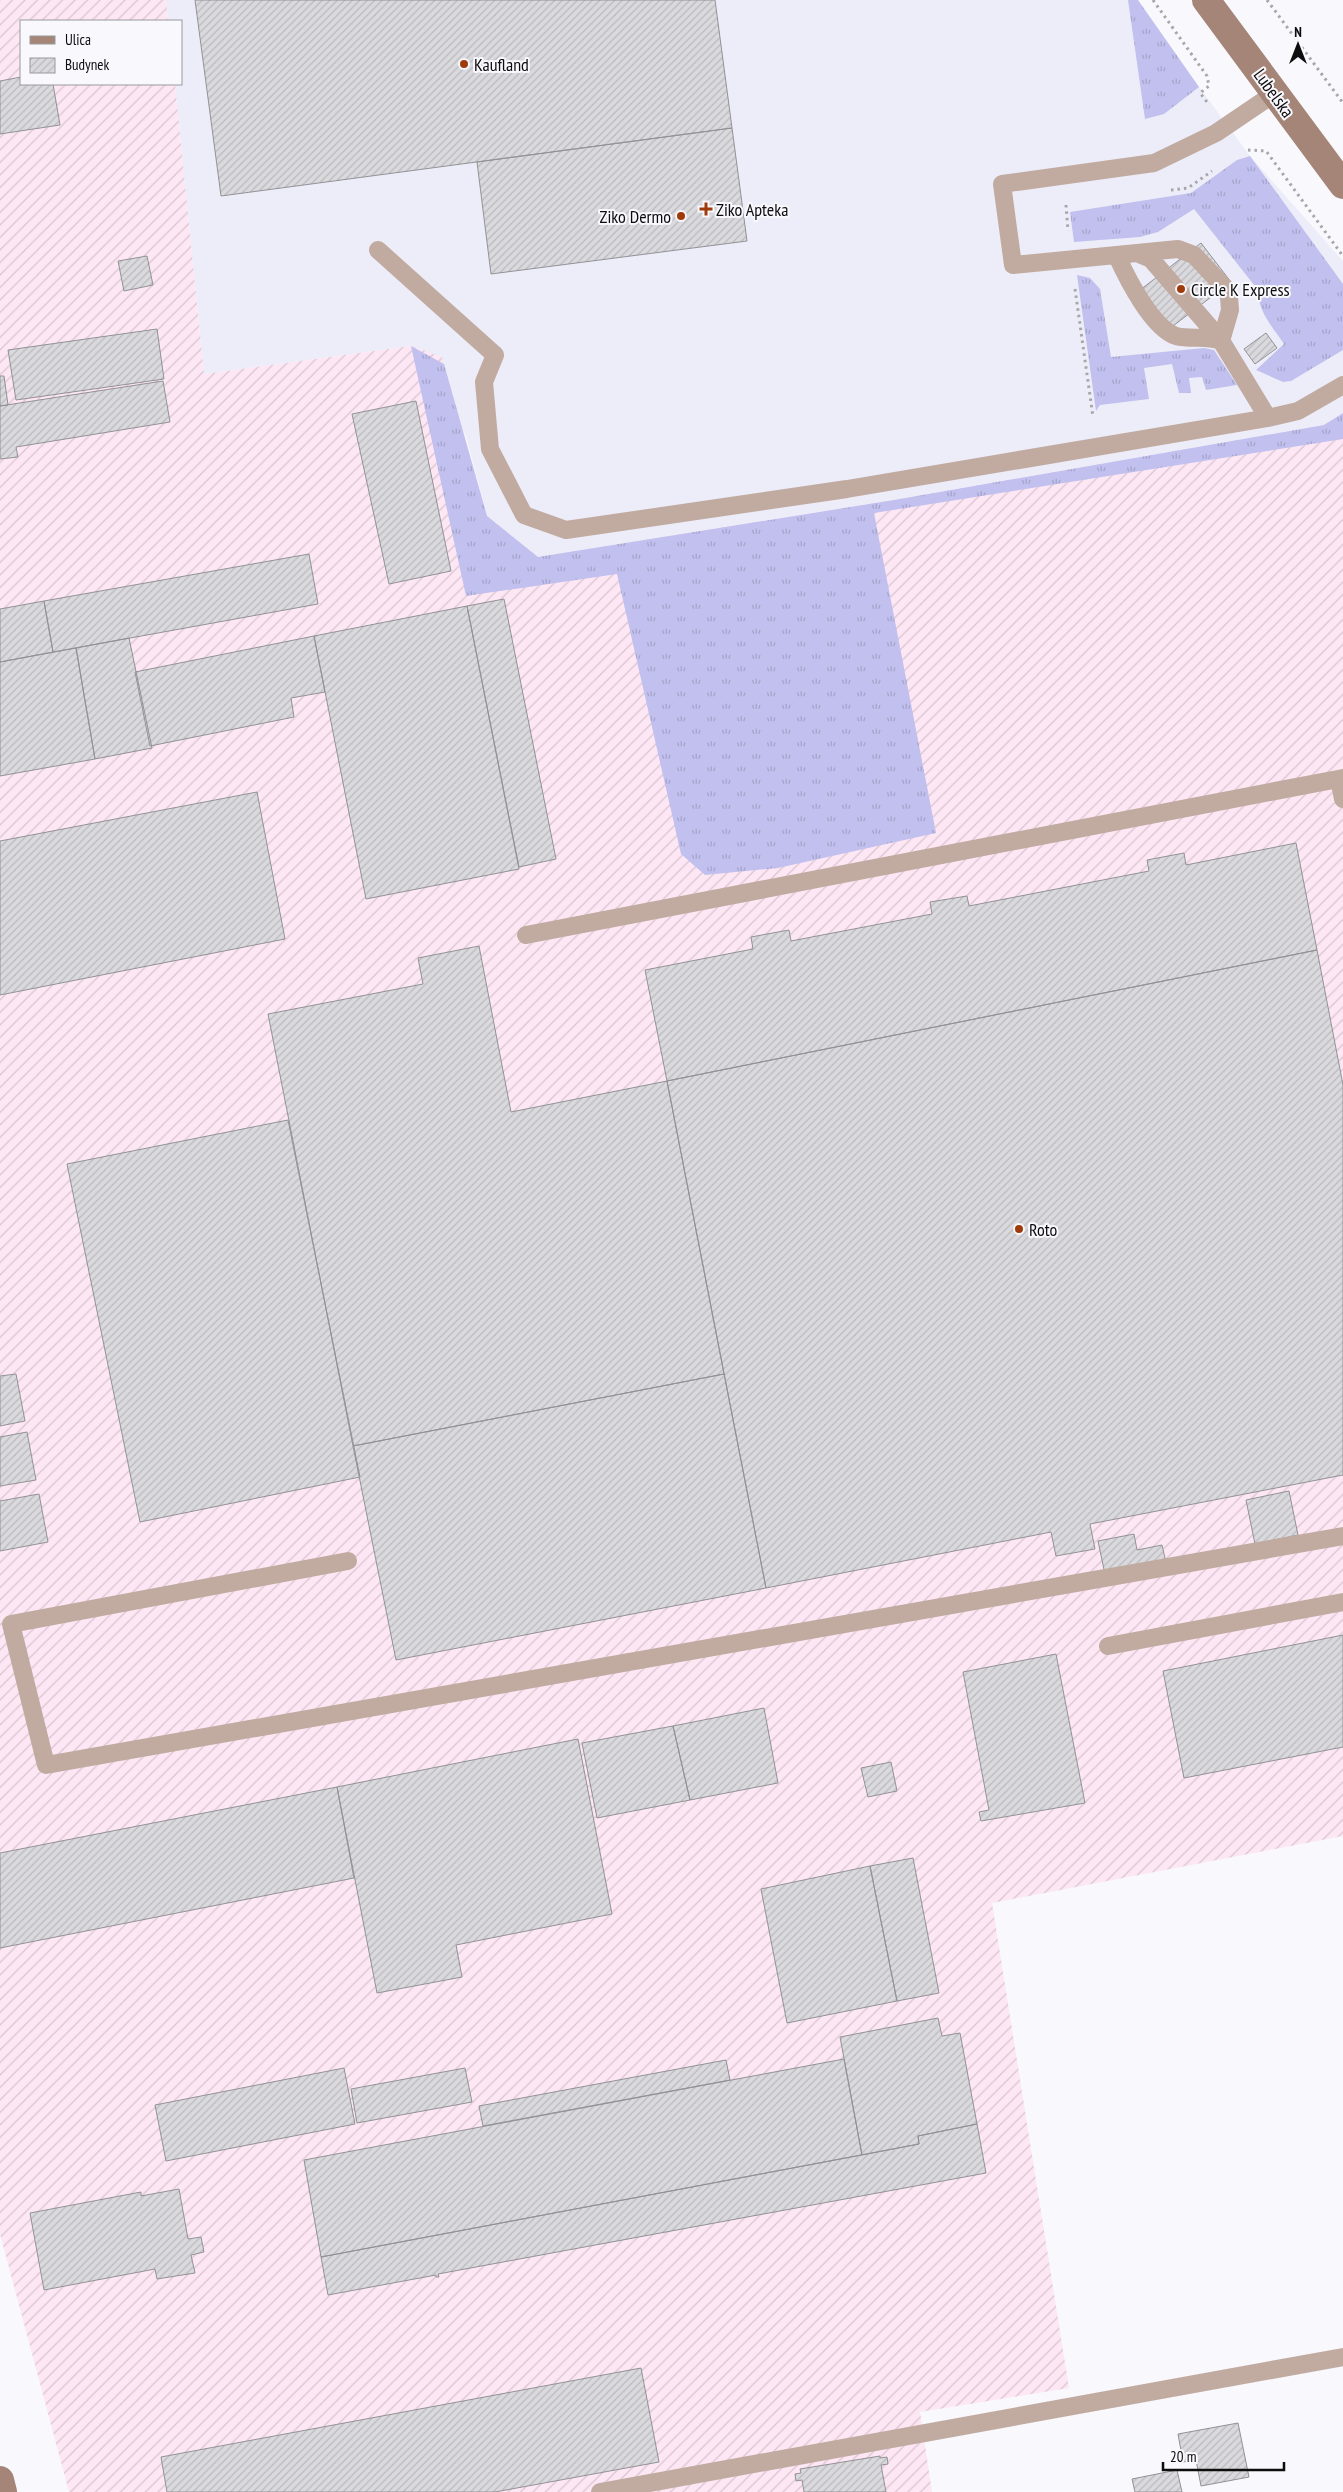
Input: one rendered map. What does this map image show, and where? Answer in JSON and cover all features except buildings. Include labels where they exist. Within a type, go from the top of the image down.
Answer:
[{"type":"main road","name":"Lubelska","points":[[1206,0],[1343,186]]},
{"type":"main road","points":[[0,2480],[3,2492]]},
{"type":"lane","points":[[1221,341],[1229,317],[1229,298],[1226,289],[1194,255],[1178,249],[1012,265],[1002,184],[1154,163],[1216,133],[1274,93]]},
{"type":"lane","points":[[378,250],[495,355],[484,382],[490,449],[524,516],[566,530],[847,489],[1268,418],[1298,411],[1343,385]]},
{"type":"lane","points":[[1139,254],[1151,259],[1221,341],[1268,418]]},
{"type":"lane","points":[[1117,256],[1126,276],[1153,316],[1166,331],[1177,336],[1205,337],[1221,341]]},
{"type":"lane","points":[[526,935],[1341,778],[1343,799]]},
{"type":"lane","points":[[348,1560],[11,1624],[46,1765],[1343,1536]]},
{"type":"lane","points":[[1108,1646],[1343,1602]]},
{"type":"lane","points":[[600,2492],[1343,2357]]},
{"type":"path","points":[[1267,0],[1343,103]]},
{"type":"shaded area","points":[[0,0],[166,0],[168,20],[20,20],[20,85],[175,85],[204,374],[411,346],[442,357],[487,516],[538,557],[894,500],[1324,425],[1343,413],[1343,1836],[992,1903],[1069,2388],[920,2412],[932,2492],[69,2492],[0,2234]]},
{"type":"shaded area","points":[[166,0],[1135,0],[1250,156],[1343,261],[1343,413],[1324,425],[894,500],[538,557],[487,516],[466,436],[411,346],[204,374],[175,85],[182,85],[182,20],[168,20]]},
{"type":"green space","points":[[1128,0],[1138,0],[1199,87],[1164,114],[1145,119]]},
{"type":"green space","points":[[1250,156],[1343,284],[1343,350],[1291,381],[1283,382],[1256,370],[1284,344],[1263,312],[1258,290],[1194,209],[1158,232],[1140,237],[1074,242],[1070,212],[1191,193],[1237,160]]},
{"type":"green space","points":[[1077,275],[1090,278],[1100,289],[1111,357],[1204,348],[1214,350],[1237,385],[1206,390],[1202,377],[1189,378],[1191,393],[1179,393],[1172,364],[1144,368],[1149,399],[1100,405],[1096,411]]},
{"type":"green space","points":[[411,346],[444,364],[487,516],[538,557],[894,500],[1324,425],[1343,413],[1343,439],[874,513],[936,833],[778,868],[705,875],[681,854],[617,574],[466,596]]},
{"type":"place","name":"Kaufland","points":[[464,64]]},
{"type":"place","name":"Ziko Apteka","points":[[706,209]]},
{"type":"place","name":"Ziko Dermo","points":[[681,216]]},
{"type":"place","name":"Circle K Express","points":[[1181,289]]},
{"type":"place","name":"Roto","points":[[1019,1229]]}]
